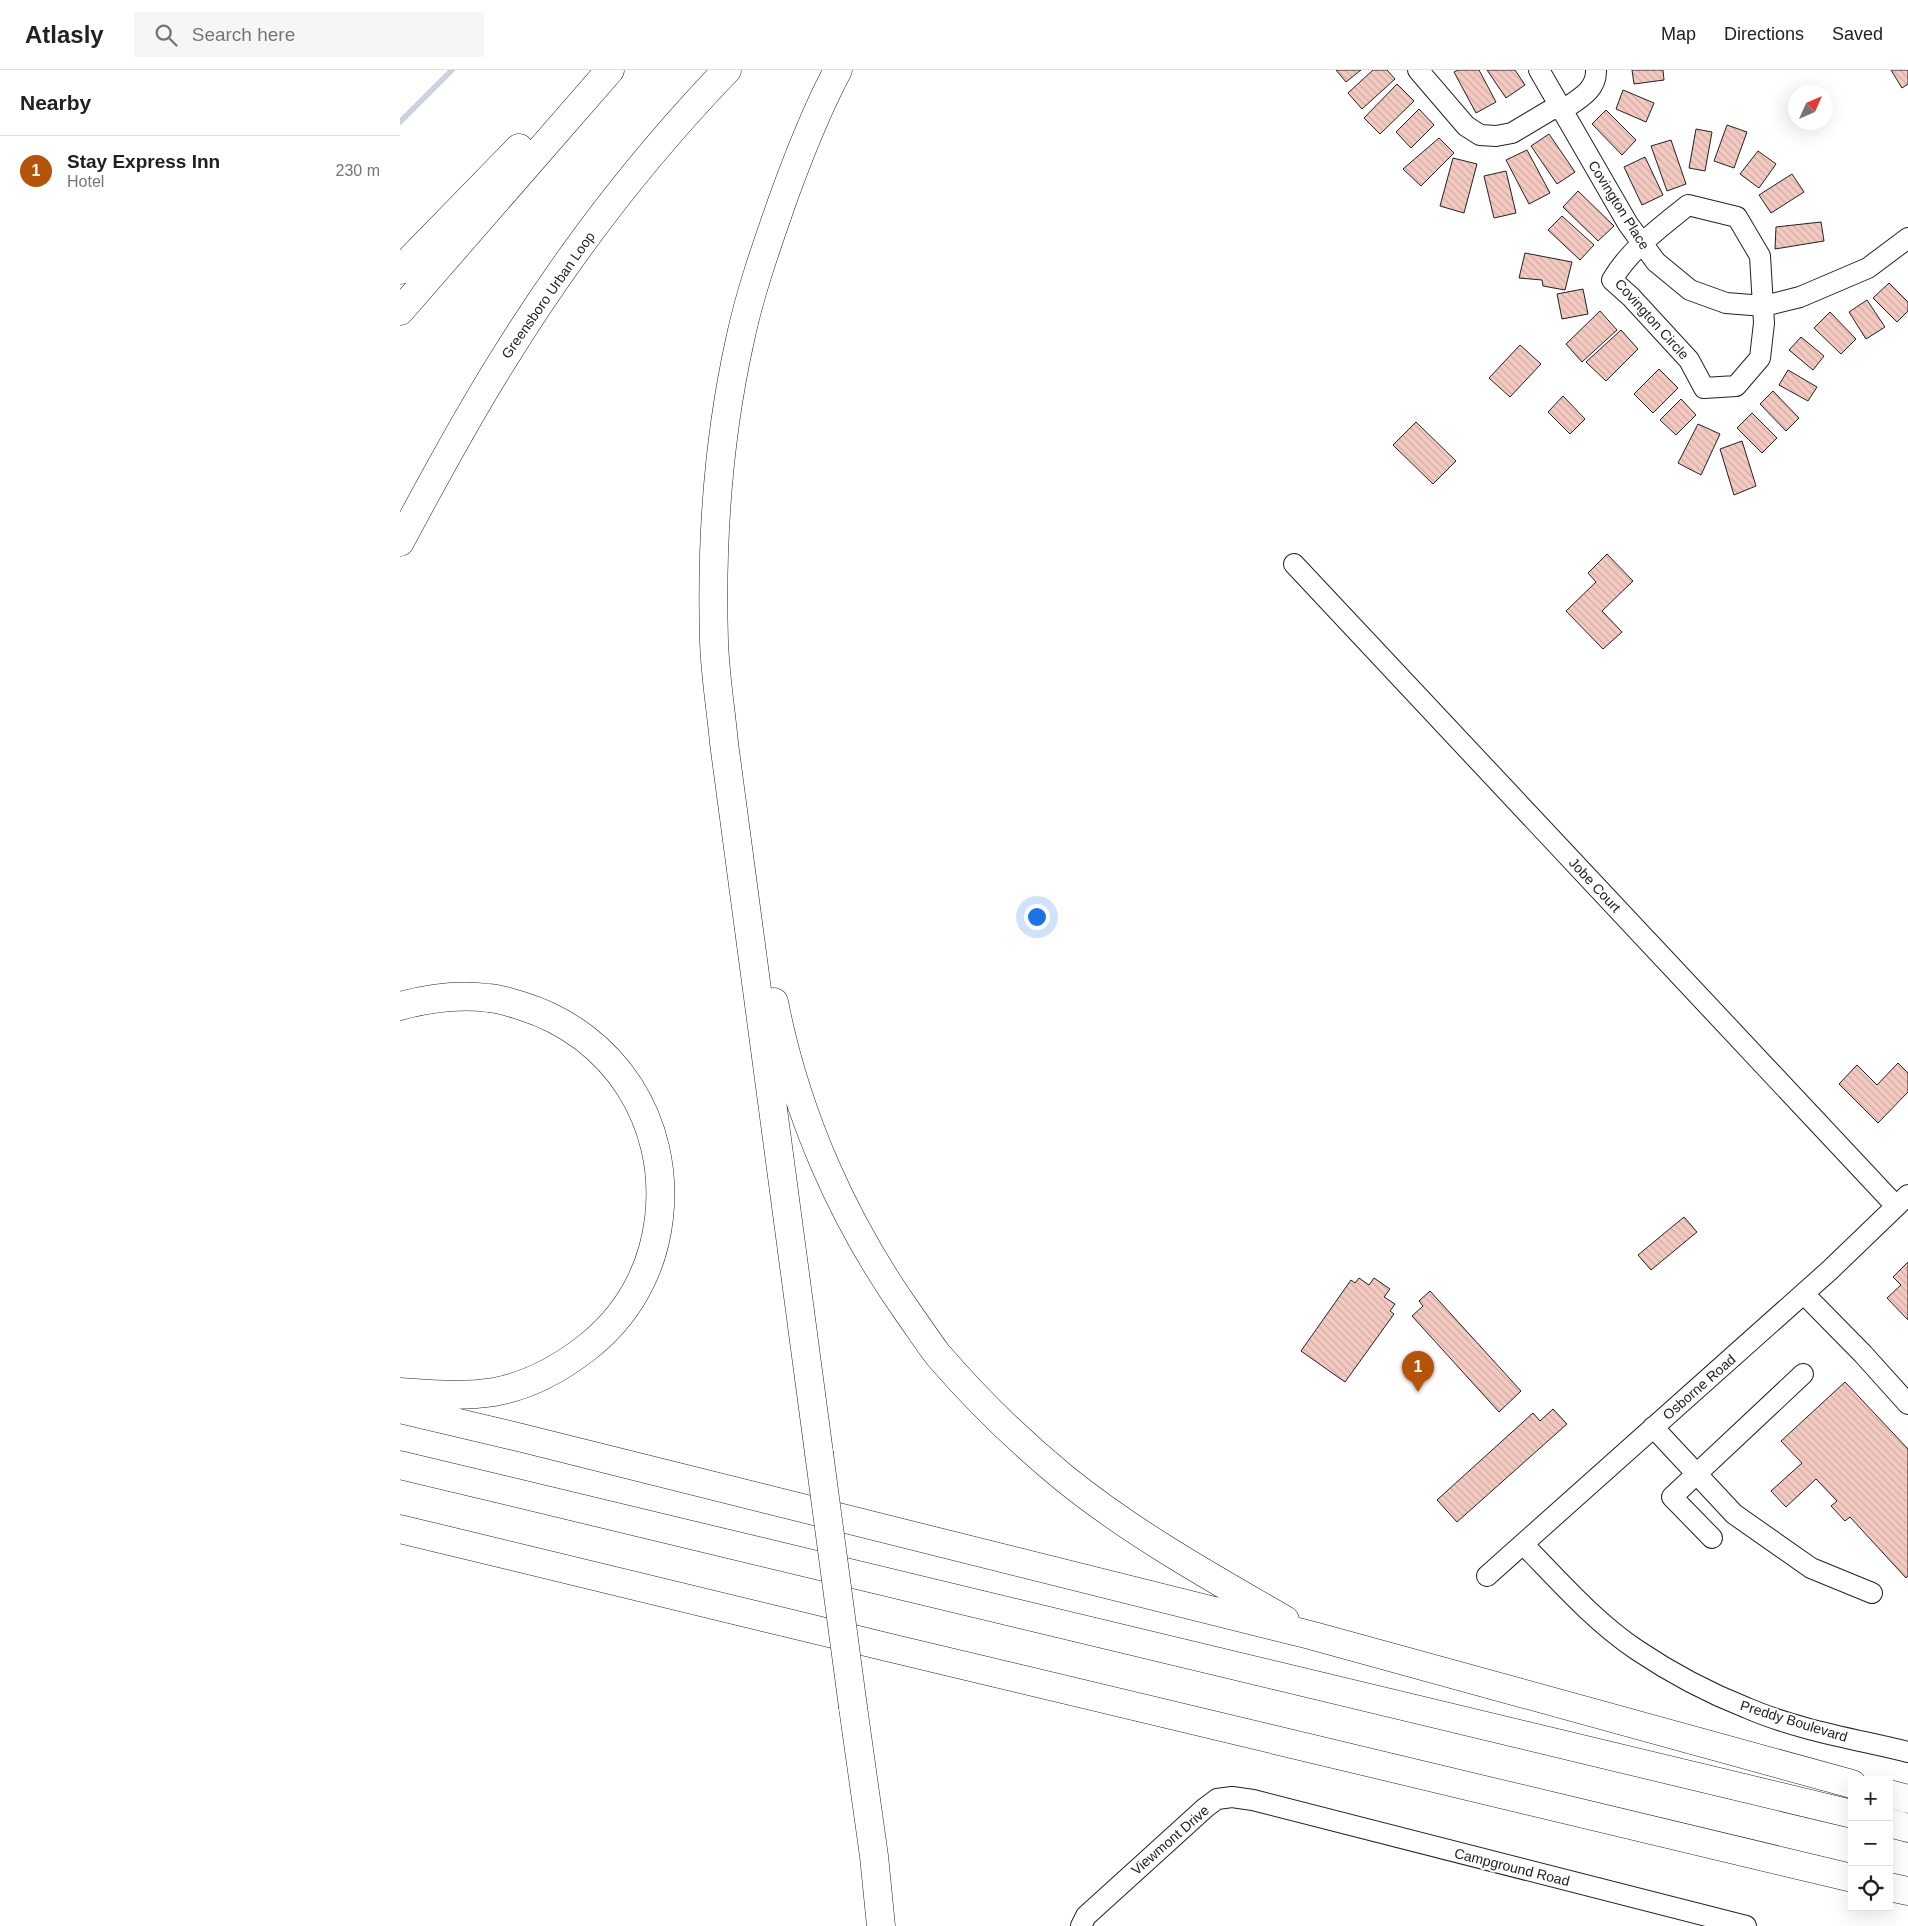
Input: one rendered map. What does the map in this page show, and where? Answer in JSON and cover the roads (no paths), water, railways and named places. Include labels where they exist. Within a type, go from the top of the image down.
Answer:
[{"type":"highway","points":[[400,270],[525,143],[610,70]]},
{"type":"highway","points":[[400,311],[610,70]]},
{"type":"highway","name":"Greensboro Urban Loop","points":[[400,542],[503,360],[563,270],[634,176],[727,70]]},
{"type":"highway","points":[[838,70],[799,155],[765,250],[740,339],[723,440],[716,509],[714,643],[724,743],[744,901],[874,1856],[881,1926]]},
{"type":"highway","points":[[744,901],[764,954],[776,1016],[792,1078],[816,1144],[846,1214],[885,1281],[938,1354],[992,1414],[1064,1478],[1150,1540],[1310,1635]]},
{"type":"highway","points":[[400,1006],[422,1000],[448,997],[491,998],[510,1002],[548,1015],[579,1034],[609,1060],[636,1097],[647,1118],[660,1167],[661,1199],[658,1232],[653,1252],[638,1288],[612,1325],[573,1358],[523,1384],[494,1392],[440,1394],[400,1392]]},
{"type":"highway","points":[[400,1409],[541,1442],[1310,1635],[1848,1783]]},
{"type":"highway","points":[[400,1465],[1848,1813]]},
{"type":"highway","points":[[400,1529],[1848,1877]]},
{"type":"highway","points":[[1893,1795],[1908,1799]]},
{"type":"highway","points":[[1893,1824],[1908,1828]]},
{"type":"highway","points":[[1893,1888],[1908,1892]]},
{"type":"street","points":[[1418,70],[1466,126],[1480,135],[1496,136],[1512,133],[1587,93],[1596,81],[1596,70]]},
{"type":"street","name":"Covington Place","points":[[1539,70],[1628,224],[1656,262],[1690,290],[1726,303],[1764,306],[1800,297],[1868,268],[1908,238]]},
{"type":"street","name":"Covington Circle","points":[[1688,204],[1737,217],[1760,256],[1764,323],[1760,358],[1736,386],[1704,388],[1690,360],[1631,297],[1612,280],[1621,264],[1642,243],[1688,204]]},
{"type":"street","name":"Jobe Court","points":[[1294,564],[1902,1201]]},
{"type":"street","name":"Osborne Road","points":[[1487,1576],[1804,1294],[1902,1201]]},
{"type":"street","points":[[1804,1294],[1863,1354],[1908,1404]]},
{"type":"street","points":[[1712,1538],[1672,1497],[1803,1374]]},
{"type":"street","points":[[1653,1427],[1734,1514],[1812,1568],[1872,1593]]},
{"type":"street","name":"Preddy Boulevard","points":[[1524,1545],[1601,1622],[1636,1650],[1686,1680],[1749,1709],[1806,1727],[1908,1752]]},
{"type":"street","name":"Viewmont Drive","points":[[1081,1926],[1086,1916],[1189,1820],[1218,1800],[1232,1797],[1279,1807]]},
{"type":"street","name":"Campground Road","points":[[1279,1807],[1746,1926]]},
{"type":"waterway","points":[[400,122],[452,70]]},
{"type":"place","name":"Stay Express Inn","points":[[1418,1392]]}]
